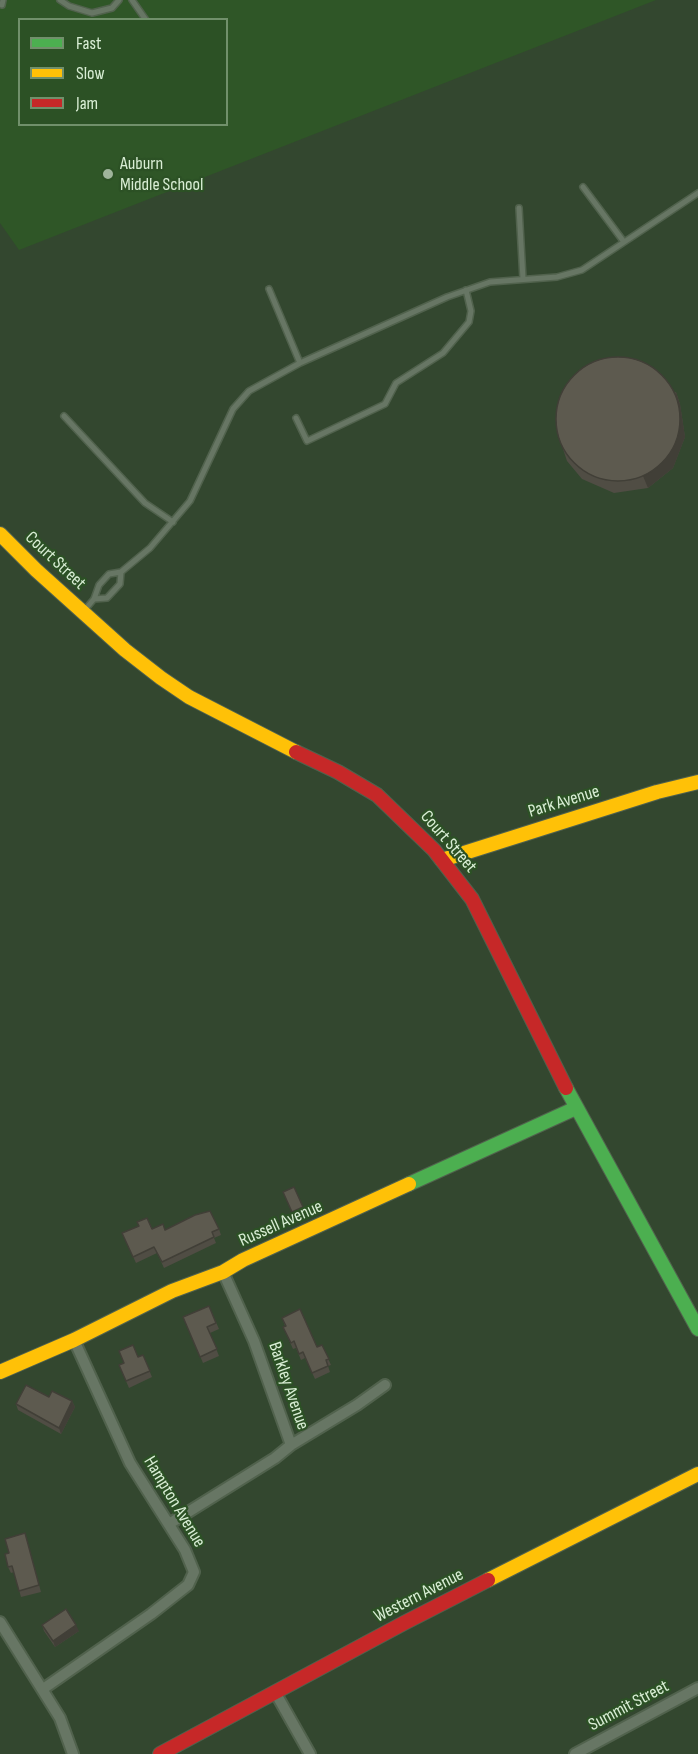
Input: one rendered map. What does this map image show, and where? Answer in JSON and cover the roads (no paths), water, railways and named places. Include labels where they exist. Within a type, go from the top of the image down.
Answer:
[{"type":"street","name":"Court Street","points":[[0,534],[36,570],[125,650],[189,697],[338,772],[377,795],[417,832],[442,860],[472,899],[576,1108],[698,1329]]},
{"type":"street","name":"Park Avenue","points":[[442,860],[657,792],[698,782]]},
{"type":"street","name":"Russell Avenue","points":[[0,1372],[74,1340],[172,1291],[224,1272],[243,1260],[576,1108]]},
{"type":"street","name":"Barkley Avenue","points":[[169,1524],[275,1458],[291,1445],[254,1341],[224,1272]]},
{"type":"street","name":"Hampton Avenue","points":[[43,1689],[151,1614],[188,1585],[194,1572],[185,1550],[130,1463],[74,1340]]},
{"type":"street","points":[[291,1445],[357,1405],[385,1384]]},
{"type":"street","name":"Western Avenue","points":[[160,1754],[404,1623],[698,1474]]},
{"type":"street","points":[[0,1622],[60,1718],[72,1754]]},
{"type":"street","name":"Summit Street","points":[[575,1754],[698,1688]]},
{"type":"street","points":[[275,1692],[310,1754]]},
{"type":"lane","points":[[60,0],[69,6],[92,13],[112,8],[119,0]]},
{"type":"lane","points":[[132,0],[145,18]]},
{"type":"lane","points":[[583,187],[624,242]]},
{"type":"lane","points":[[83,612],[94,599],[99,585],[108,574],[121,572],[150,548],[190,501],[233,409],[249,391],[300,363],[490,282],[557,276],[582,270],[698,193]]},
{"type":"lane","points":[[519,208],[523,279]]},
{"type":"lane","points":[[269,289],[300,363]]},
{"type":"lane","points":[[296,418],[307,441],[385,404],[396,383],[443,353],[469,322],[471,311],[466,291]]},
{"type":"lane","points":[[64,416],[145,503],[173,522]]},
{"type":"lane","points":[[94,599],[107,598],[120,585],[121,572]]},
{"type":"place","name":"Auburn Middle School","points":[[108,174]]}]
